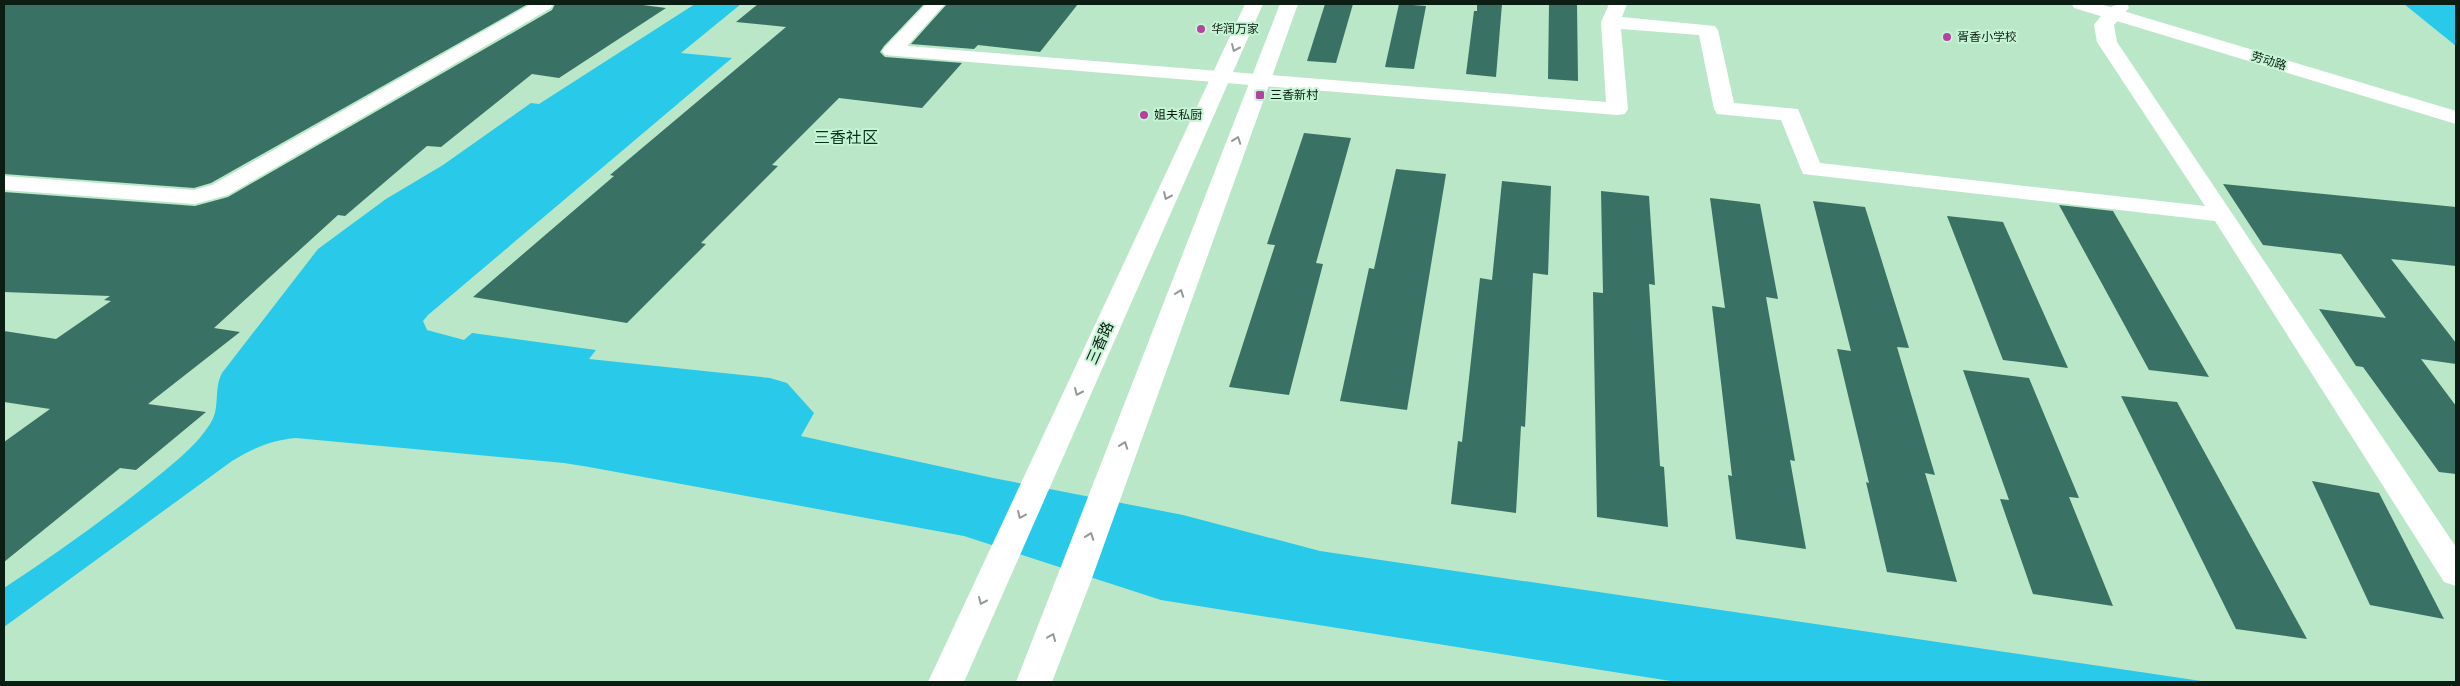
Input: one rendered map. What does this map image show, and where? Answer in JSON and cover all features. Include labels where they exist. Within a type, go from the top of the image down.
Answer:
[{"type":"street","points":[[4,183],[195,196],[220,190],[544,4]]},
{"type":"street","points":[[936,4],[892,51],[1617,109],[1614,13],[1708,30],[1725,109],[1790,114],[1811,169],[2223,215]]},
{"type":"street","name":"三香路","points":[[946,682],[1254,4]]},
{"type":"street","points":[[1034,682],[1074,580],[1289,4]]},
{"type":"street","name":"劳动路","points":[[2081,4],[2113,8],[2456,107]]},
{"type":"street","points":[[2113,8],[2104,25],[2107,42],[2223,215],[2456,573]]},
{"type":"street","name":"劳动路","points":[[2113,8],[2456,118]]},
{"type":"water","points":[[695,4],[741,4],[681,53],[732,58],[428,315],[423,321],[427,330],[464,340],[472,333],[596,350],[589,359],[770,378],[787,383],[814,413],[801,436],[993,478],[1183,515],[1320,551],[2208,682],[1677,682],[1161,600],[964,536],[589,467],[564,463],[296,438],[263,445],[232,461],[4,627],[4,588],[41,564],[130,499],[181,457],[204,433],[215,412],[219,379],[222,373],[318,249],[386,199],[443,165],[531,103],[539,104]]},
{"type":"water","points":[[2404,4],[2456,4],[2456,46]]},
{"type":"building","points":[[4,4],[528,4],[211,183],[194,188],[4,174]]},
{"type":"building","points":[[555,4],[635,4],[666,8],[559,78],[532,74],[441,147],[427,146],[345,216],[338,215],[214,328],[240,332],[148,404],[206,412],[136,470],[120,468],[4,562],[4,442],[50,409],[4,402],[4,331],[56,339],[111,301],[104,300],[110,296],[4,292],[4,192],[195,206],[228,197],[552,10]]},
{"type":"building","points":[[758,4],[924,4],[880,52],[885,57],[962,63],[922,108],[839,98],[772,165],[778,166],[701,243],[706,244],[627,323],[473,297],[614,176],[610,175],[786,27],[736,22]]},
{"type":"building","points":[[947,4],[1078,4],[1040,52],[978,45],[974,49],[911,44]]},
{"type":"building","points":[[1325,4],[1353,4],[1336,63],[1307,61]]},
{"type":"building","points":[[1399,4],[1426,6],[1414,69],[1385,67]]},
{"type":"building","points":[[1477,4],[1502,4],[1496,77],[1466,74],[1474,11],[1477,11]]},
{"type":"building","points":[[1549,4],[1577,4],[1578,81],[1548,79]]},
{"type":"building","points":[[1304,133],[1351,138],[1316,263],[1323,264],[1289,395],[1229,387],[1275,245],[1267,244]]},
{"type":"building","points":[[1396,169],[1446,174],[1407,410],[1340,401],[1369,268],[1374,269]]},
{"type":"building","points":[[1502,181],[1551,186],[1548,275],[1533,273],[1525,427],[1521,426],[1516,513],[1451,504],[1458,441],[1462,442],[1480,278],[1492,280]]},
{"type":"building","points":[[2223,184],[2456,207],[2456,266],[2391,259],[2456,343],[2456,364],[2421,359],[2456,406],[2456,474],[2439,472],[2363,367],[2356,366],[2319,309],[2386,318],[2341,254],[2263,245]]},
{"type":"building","points":[[1601,191],[1649,196],[1655,285],[1649,284],[1660,466],[1664,467],[1668,527],[1597,517],[1593,292],[1603,293]]},
{"type":"building","points":[[1710,198],[1760,204],[1778,299],[1766,297],[1795,461],[1790,460],[1806,549],[1736,539],[1728,475],[1732,476],[1712,306],[1725,308]]},
{"type":"building","points":[[1813,201],[1865,207],[1909,348],[1897,347],[1935,475],[1925,473],[1957,582],[1887,572],[1866,482],[1869,483],[1837,349],[1851,351]]},
{"type":"building","points":[[2059,205],[2113,211],[2209,377],[2149,370]]},
{"type":"building","points":[[1947,216],[2003,222],[2068,368],[2003,360]]},
{"type":"building","points":[[1963,370],[2029,378],[2079,498],[2069,497],[2113,606],[2033,594],[2000,499],[2009,500]]},
{"type":"building","points":[[2121,396],[2177,402],[2307,639],[2236,629]]},
{"type":"building","points":[[2312,481],[2379,493],[2444,619],[2370,605]]},
{"type":"place","name":"华润万家","points":[[1201,29]]},
{"type":"place","name":"胥香小学校","points":[[1947,37]]},
{"type":"place","name":"三香新村","points":[[1260,95]]},
{"type":"place","name":"姐夫私厨","points":[[1144,115]]},
{"type":"district","name":"三香社区","points":[[846,137]]}]
